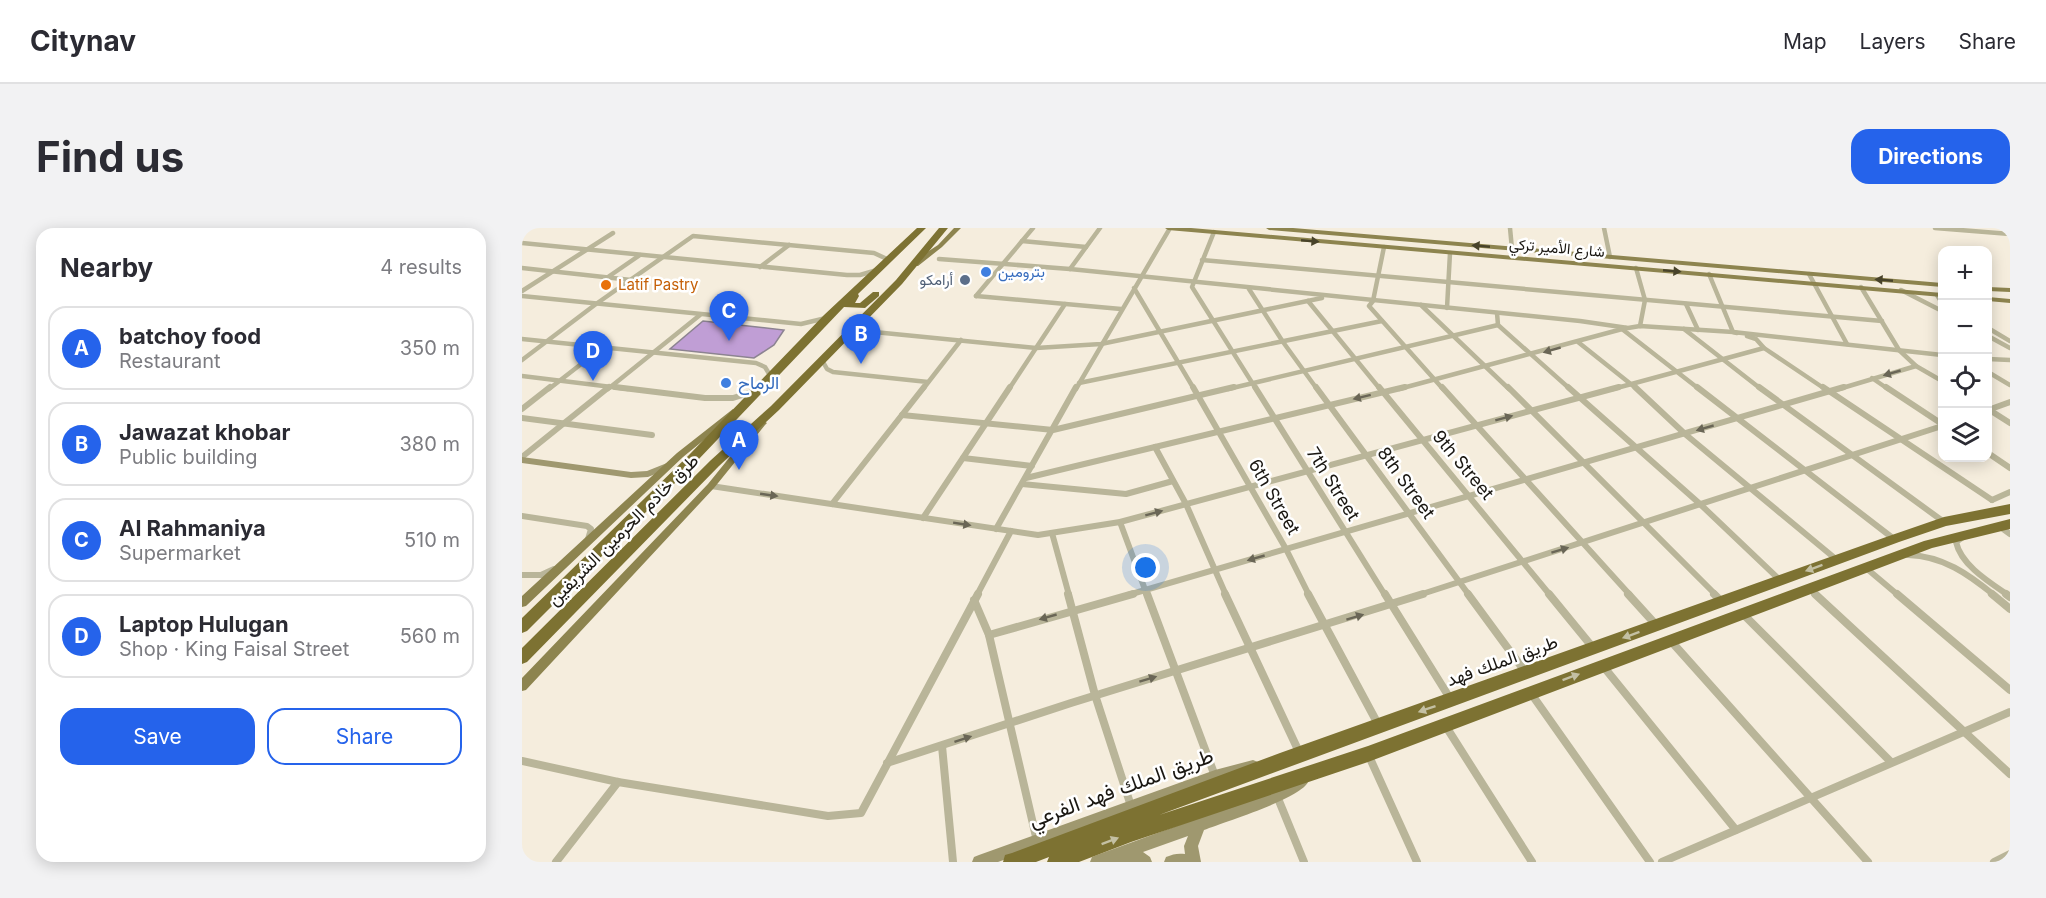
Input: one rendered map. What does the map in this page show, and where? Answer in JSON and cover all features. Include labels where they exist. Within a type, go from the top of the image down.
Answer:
[{"type":"highway","name":"طرق خادم الحرمين الشريفين","points":[[522,627],[693,458],[828,317],[922,228]]},
{"type":"highway","points":[[875,273],[848,306],[862,306],[900,272],[915,264],[944,228]]},
{"type":"highway","name":"طرق خادم الحرمين الشريفين","points":[[522,658],[715,463],[775,408],[915,264]]},
{"type":"highway","points":[[726,422],[708,452],[721,450],[747,428],[817,357],[832,349]]},
{"type":"highway","points":[[1056,862],[1131,833],[1368,754],[1929,544],[1966,535],[2003,517]]},
{"type":"highway","name":"طريق الملك فهد","points":[[1012,862],[1280,761],[1894,539],[1944,522],[2003,517]]},
{"type":"main road","name":"طرق خادم الحرمين الشريفين","points":[[915,264],[940,246],[958,228]]},
{"type":"main road","name":"شارع الأمير تركي","points":[[1169,228],[1901,290],[1938,298]]},
{"type":"main road","name":"شارع الأمير تركي","points":[[1269,228],[1938,285]]},
{"type":"main road","points":[[1992,288],[2010,290]]},
{"type":"main road","points":[[1992,299],[2010,301]]},
{"type":"main road","points":[[522,603],[667,466],[742,405]]},
{"type":"main road","points":[[522,686],[711,486],[775,408]]},
{"type":"main road","points":[[522,458],[631,475],[648,474],[667,466]]},
{"type":"main road","name":"طريق الملك فهد الفرعي","points":[[979,862],[1215,776],[1242,767],[1280,761]]},
{"type":"main road","points":[[1097,862],[1277,796],[1326,767]]},
{"type":"main road","points":[[1194,862],[1191,846],[1198,826]]},
{"type":"main road","points":[[1117,854],[1137,856],[1145,862]]},
{"type":"main road","points":[[1171,862],[1179,860],[1187,862]]},
{"type":"street","points":[[1033,228],[976,296],[1121,309]]},
{"type":"street","points":[[1070,269],[1100,228]]},
{"type":"street","points":[[996,529],[1169,228]]},
{"type":"street","points":[[1510,228],[1512,249]]},
{"type":"street","points":[[1604,228],[1610,257]]},
{"type":"street","points":[[1935,228],[2010,234]]},
{"type":"street","points":[[1193,283],[1214,232]]},
{"type":"street","points":[[522,293],[552,271],[613,233]]},
{"type":"street","points":[[522,360],[596,304],[693,236],[874,253],[889,260]]},
{"type":"street","points":[[1022,241],[1086,247]]},
{"type":"street","points":[[522,243],[847,275],[875,273]]},
{"type":"street","points":[[760,267],[789,245]]},
{"type":"street","points":[[1384,247],[1373,301],[1369,306],[1657,626]]},
{"type":"street","points":[[1447,308],[1450,253]]},
{"type":"street","points":[[608,277],[640,255]]},
{"type":"street","points":[[939,259],[1070,269],[1249,289],[1497,312],[1625,329],[1677,373],[1894,539]]},
{"type":"street","points":[[1202,260],[1882,321]]},
{"type":"street","points":[[522,268],[631,280]]},
{"type":"street","points":[[1636,268],[1645,300],[1640,326]]},
{"type":"street","points":[[1709,274],[1733,332]]},
{"type":"street","points":[[1809,274],[1847,344]]},
{"type":"street","name":"7th Street","points":[[1193,283],[1192,287],[1273,418],[1451,700]]},
{"type":"street","points":[[1862,287],[1899,350],[1916,366],[1938,379]]},
{"type":"street","name":"6th Street","points":[[1134,288],[1286,549],[1324,626],[1379,726]]},
{"type":"street","name":"8th Street","points":[[1249,289],[1283,342],[1526,673]]},
{"type":"street","points":[[1901,290],[1938,308]]},
{"type":"street","points":[[522,293],[596,304],[801,324],[828,317]]},
{"type":"street","points":[[843,339],[874,332],[1036,348],[1101,344],[1330,296]]},
{"type":"street","points":[[1934,306],[1933,302],[1938,300]]},
{"type":"street","name":"9th Street","points":[[1308,301],[1594,649]]},
{"type":"street","points":[[923,518],[1065,304]]},
{"type":"street","points":[[1686,304],[1698,330]]},
{"type":"street","points":[[1421,305],[1532,410],[1722,602]]},
{"type":"street","points":[[1497,312],[1498,325],[1700,504],[1781,580]]},
{"type":"street","points":[[522,458],[651,352],[700,315]]},
{"type":"street","points":[[1079,383],[1382,321]]},
{"type":"street","points":[[902,415],[1053,430],[1498,325]]},
{"type":"street","points":[[1024,481],[1218,430],[1435,380],[1640,326],[1733,332],[1938,355]]},
{"type":"street","points":[[1683,329],[1723,357],[1782,405],[1944,522]]},
{"type":"street","points":[[1992,330],[2010,341]]},
{"type":"street","points":[[1733,332],[1756,339],[1764,348],[1903,440],[2003,517],[2010,492]]},
{"type":"street","points":[[1992,338],[2010,348]]},
{"type":"street","points":[[522,339],[756,363],[765,367],[771,377]]},
{"type":"street","points":[[832,504],[961,340]]},
{"type":"street","points":[[1578,342],[1632,384],[1685,434],[1837,560]]},
{"type":"street","points":[[522,409],[603,347]]},
{"type":"street","points":[[711,486],[1038,535],[1074,531],[1120,522],[1579,397],[1677,373],[1723,357],[1764,348]]},
{"type":"street","points":[[1992,359],[2010,360]]},
{"type":"street","points":[[822,360],[827,369],[833,372],[928,382]]},
{"type":"street","points":[[989,635],[1916,366]]},
{"type":"street","points":[[1992,374],[2010,385]]},
{"type":"street","points":[[522,376],[608,388],[720,399],[742,397],[757,390]]},
{"type":"street","points":[[1872,378],[1938,422]]},
{"type":"street","points":[[1992,409],[2010,402]]},
{"type":"street","points":[[1992,412],[2010,423]]},
{"type":"street","points":[[522,418],[649,435]]},
{"type":"street","points":[[887,764],[1095,695],[1392,605],[1459,581],[1806,472],[1938,427]]},
{"type":"street","points":[[1155,447],[1186,504],[1214,570],[1300,754]]},
{"type":"street","points":[[1992,456],[2010,468]]},
{"type":"street","points":[[963,458],[1032,466]]},
{"type":"street","points":[[1024,481],[1126,494],[1173,481]]},
{"type":"street","points":[[522,516],[587,526],[591,530],[588,540]]},
{"type":"street","points":[[1120,522],[1147,589],[1215,776]]},
{"type":"street","points":[[522,761],[618,782],[828,816],[861,813],[1011,531]]},
{"type":"street","points":[[1052,533],[1095,695],[1131,807]]},
{"type":"street","points":[[1966,535],[1956,542],[1956,547],[1990,582]]},
{"type":"street","points":[[1903,555],[1936,556],[1979,584]]},
{"type":"street","points":[[2010,597],[1962,560],[1954,559],[1952,564],[2010,609]]},
{"type":"street","points":[[522,575],[542,575],[561,565]]},
{"type":"street","points":[[1866,568],[2010,690]]},
{"type":"street","points":[[1810,589],[2010,774]]},
{"type":"street","points":[[974,600],[989,635],[1037,841]]},
{"type":"street","points":[[1742,613],[1891,762]]},
{"type":"street","points":[[1670,640],[1868,862]]},
{"type":"street","points":[[1603,665],[1736,830]]},
{"type":"street","points":[[1530,692],[1650,862]]},
{"type":"street","points":[[1662,862],[1963,730],[2010,712]]},
{"type":"street","points":[[1444,725],[1532,862]]},
{"type":"street","points":[[942,746],[953,862]]},
{"type":"street","points":[[1368,754],[1417,862]]},
{"type":"street","points":[[556,862],[618,782]]},
{"type":"street","points":[[1277,796],[1304,862]]},
{"type":"street","points":[[1994,862],[2010,854]]},
{"type":"building","points":[[703,321],[784,330],[774,345],[754,358],[670,349]]},
{"type":"place","name":"بترومين","points":[[986,272]]},
{"type":"place","name":"أرامكو","points":[[965,280]]},
{"type":"place","name":"Latif Pastry","points":[[606,285]]},
{"type":"place","name":"Al Rahmaniya","points":[[729,341]]},
{"type":"place","name":"Jawazat khobar","points":[[861,364]]},
{"type":"place","name":"Laptop Hulugan","points":[[593,381]]},
{"type":"place","name":"الرماح","points":[[726,383]]},
{"type":"place","name":"batchoy food","points":[[739,470]]}]
